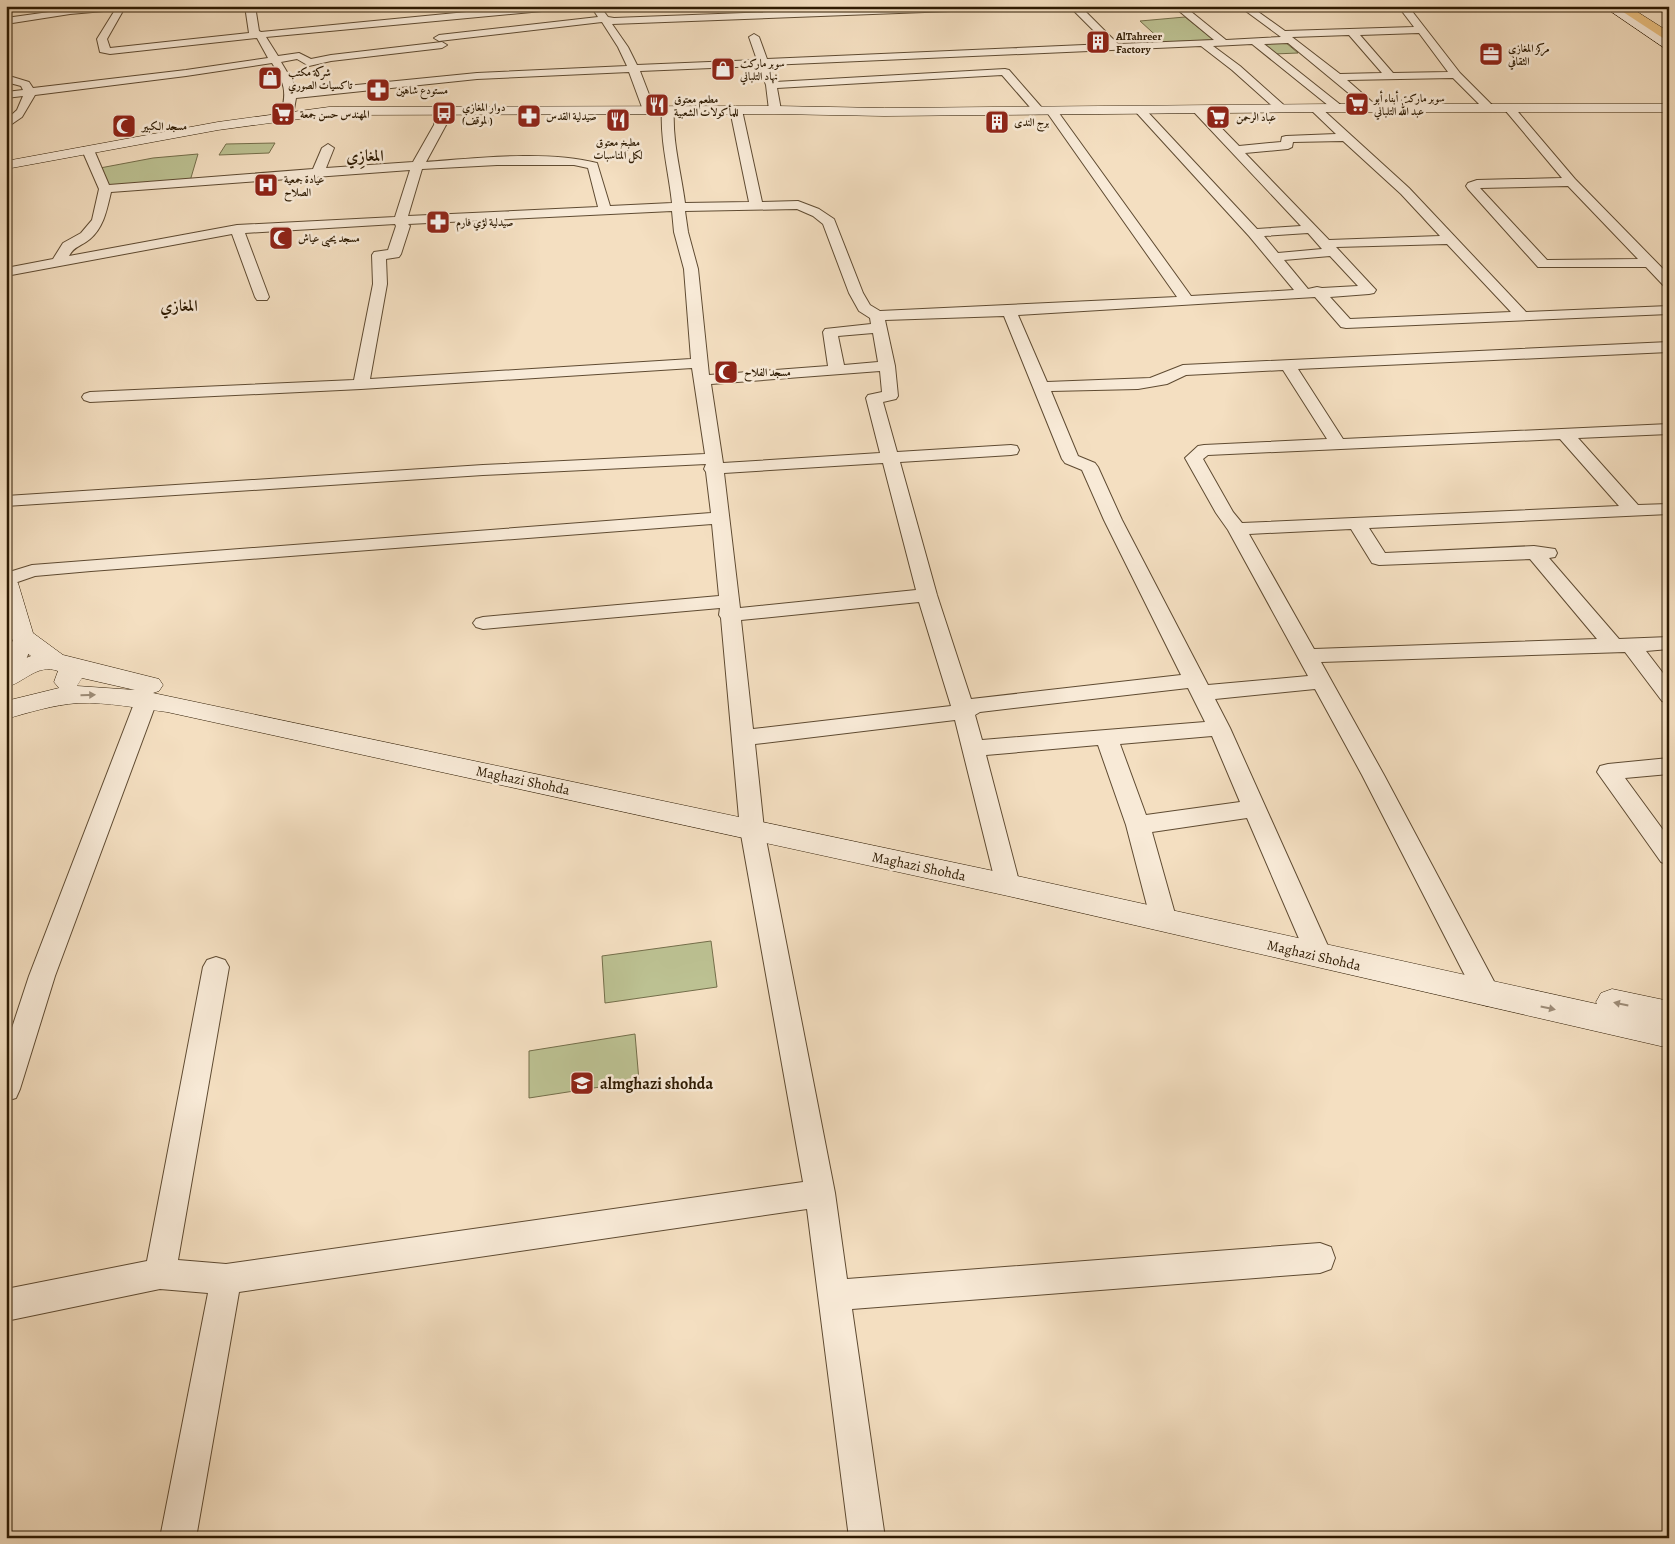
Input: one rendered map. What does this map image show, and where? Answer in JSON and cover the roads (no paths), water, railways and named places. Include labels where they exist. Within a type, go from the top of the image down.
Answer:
[{"type":"highway","points":[[1620,6],[1636,21],[1669,38]]},
{"type":"highway","points":[[1641,6],[1669,25]]},
{"type":"street","points":[[6,21],[71,9],[128,6]]},
{"type":"street","points":[[250,6],[254,33],[260,35],[282,71],[292,95],[287,115]]},
{"type":"street","points":[[121,7],[102,39],[102,47],[106,51],[563,6]]},
{"type":"street","points":[[596,6],[623,47],[634,70],[648,110]]},
{"type":"street","points":[[309,63],[357,46],[442,46],[604,19],[614,21],[1003,6]]},
{"type":"street","points":[[1074,6],[1116,47]]},
{"type":"street","points":[[1178,6],[1222,42]]},
{"type":"street","points":[[1244,6],[1339,77],[1373,108]]},
{"type":"street","points":[[1302,6],[1327,6]]},
{"type":"street","points":[[1403,6],[1456,75],[1489,108]]},
{"type":"street","points":[[1609,6],[1636,21],[1669,47]]},
{"type":"street","points":[[429,18],[442,46]]},
{"type":"street","points":[[357,46],[353,33],[371,31],[369,24]]},
{"type":"street","points":[[292,95],[461,77],[1254,41],[1351,31],[1422,30]]},
{"type":"street","points":[[1351,31],[1390,76]]},
{"type":"street","points":[[754,38],[771,85],[775,110]]},
{"type":"street","points":[[1254,41],[1338,108]]},
{"type":"street","points":[[1203,43],[1236,68],[1282,109]]},
{"type":"street","points":[[6,95],[186,73],[298,56],[309,63]]},
{"type":"street","points":[[282,71],[311,65],[309,63]]},
{"type":"street","points":[[452,65],[461,77]]},
{"type":"street","points":[[771,85],[1006,72],[1046,111],[1187,301]]},
{"type":"street","points":[[186,73],[188,85]]},
{"type":"street","points":[[1339,77],[1456,75]]},
{"type":"street","points":[[6,78],[25,84],[30,92],[25,108],[19,116],[6,125]]},
{"type":"street","points":[[6,165],[218,126],[287,115],[329,111],[775,110],[884,112],[1669,107]]},
{"type":"street","points":[[1509,108],[1571,182],[1669,283]]},
{"type":"street","points":[[1316,109],[1405,191],[1522,316]]},
{"type":"street","points":[[668,110],[667,127],[674,162],[678,207],[686,253],[691,269],[701,372],[721,518],[751,820],[820,1193],[867,1538]]},
{"type":"street","points":[[736,110],[740,138],[747,158],[756,204]]},
{"type":"street","points":[[1140,110],[1276,257],[1310,292],[1346,324],[1669,310]]},
{"type":"street","points":[[837,371],[830,332],[878,322],[1009,311],[1369,290],[1198,110]]},
{"type":"street","points":[[361,384],[380,284],[379,255],[394,254],[403,226],[400,221],[417,167],[440,125],[443,111]]},
{"type":"street","points":[[1237,150],[1288,146],[1286,139],[1345,137]]},
{"type":"street","points":[[318,172],[328,148]]},
{"type":"street","points":[[58,262],[68,246],[86,236],[98,220],[105,189],[88,150]]},
{"type":"street","points":[[105,189],[318,172],[497,161],[574,161],[593,166],[605,211]]},
{"type":"street","points":[[1571,182],[1477,184],[1472,186],[1544,264],[1650,263]]},
{"type":"street","points":[[6,272],[204,234],[237,230],[756,204],[798,205],[821,214],[829,222],[847,272],[864,308],[878,322],[887,366],[890,396],[874,398],[927,595],[964,712],[1006,878]]},
{"type":"street","points":[[1254,233],[1311,229]]},
{"type":"street","points":[[237,230],[262,297]]},
{"type":"street","points":[[1276,257],[1376,240],[1385,243],[1449,240]]},
{"type":"street","points":[[1009,311],[1071,459],[1089,467],[1113,520],[1199,686],[1315,947]]},
{"type":"street","points":[[1040,387],[1087,384],[1143,384],[1173,377],[1183,370],[1669,347]]},
{"type":"street","points":[[1288,364],[1338,444]]},
{"type":"street","points":[[90,397],[361,384],[701,372],[837,371],[887,366]]},
{"type":"street","points":[[1482,985],[1372,775],[1320,682],[1309,656],[1237,529],[1225,513],[1194,458],[1204,450],[1669,429]]},
{"type":"street","points":[[1564,433],[1634,512]]},
{"type":"street","points":[[6,501],[453,472],[713,464],[1011,450]]},
{"type":"street","points":[[1237,529],[1669,509]]},
{"type":"street","points":[[9,676],[16,631],[6,582],[32,571],[721,518]]},
{"type":"street","points":[[1356,523],[1379,560],[1541,553],[1622,646],[1669,696]]},
{"type":"street","points":[[483,623],[927,595]]},
{"type":"street","points":[[6,710],[53,695],[66,684],[71,673],[16,631]]},
{"type":"street","points":[[1309,656],[1669,644]]},
{"type":"street","points":[[9,676],[36,662],[61,664],[164,698]]},
{"type":"street","points":[[744,738],[964,712],[975,704],[1199,686],[1320,682]]},
{"type":"street","points":[[6,699],[14,702],[101,695],[164,698]]},
{"type":"street","points":[[6,1089],[42,976],[164,698]]},
{"type":"street","name":"Maghazi Shohda","points":[[164,698],[751,820],[1482,985],[1669,1034]]},
{"type":"street","points":[[973,748],[1219,728]]},
{"type":"street","points":[[1106,736],[1138,824],[1162,913]]},
{"type":"street","points":[[1669,766],[1608,772],[1669,856]]},
{"type":"street","points":[[1138,824],[1254,809]]},
{"type":"street","points":[[160,1274],[216,967]]},
{"type":"street","name":"Maghazi Shohda","points":[[1482,985],[1669,1015]]},
{"type":"street","points":[[6,1306],[160,1274],[226,1279],[820,1193]]},
{"type":"street","points":[[835,1296],[1320,1258]]},
{"type":"street","points":[[178,1538],[226,1279]]},
{"type":"place","name":"AlTahreer Factory","points":[[1098,42]]},
{"type":"place","name":"مركز المغازي الثقافي","points":[[1491,54]]},
{"type":"place","name":"سوبر ماركت نهاد التلباني","points":[[723,69]]},
{"type":"place","name":"شركة مكتب تاكسيات الصوري","points":[[270,78]]},
{"type":"place","name":"مستودع شاهين","points":[[378,90]]},
{"type":"place","name":"سوبر ماركت أبناء أبو عبد الله التلباني","points":[[1357,104]]},
{"type":"place","name":"مطعم معتوق للمأكولات الشعبية","points":[[657,105]]},
{"type":"place","name":"دوار المغازي (الموقف)","points":[[444,113]]},
{"type":"place","name":"المهندس حسن جمعة","points":[[283,114]]},
{"type":"place","name":"صيدلية القدس","points":[[529,116]]},
{"type":"place","name":"عباد الرحمن","points":[[1218,117]]},
{"type":"place","name":"مطبخ معتوق لكل المناسبات","points":[[618,120]]},
{"type":"place","name":"برج الندى","points":[[997,122]]},
{"type":"place","name":"مسجد الكبير","points":[[124,126]]},
{"type":"place","name":"عيادة جمعية الصلاح","points":[[266,185]]},
{"type":"place","name":"صيدلية لؤي فارم","points":[[438,222]]},
{"type":"place","name":"مسجد يحيى عياش","points":[[281,238]]},
{"type":"place","name":"مسجد الفلاح","points":[[726,372]]},
{"type":"place","name":"almghazi shohda","points":[[582,1083]]},
{"type":"district","name":"المغازِي","points":[[365,155]]},
{"type":"district","name":"المغازي","points":[[179,305]]}]
